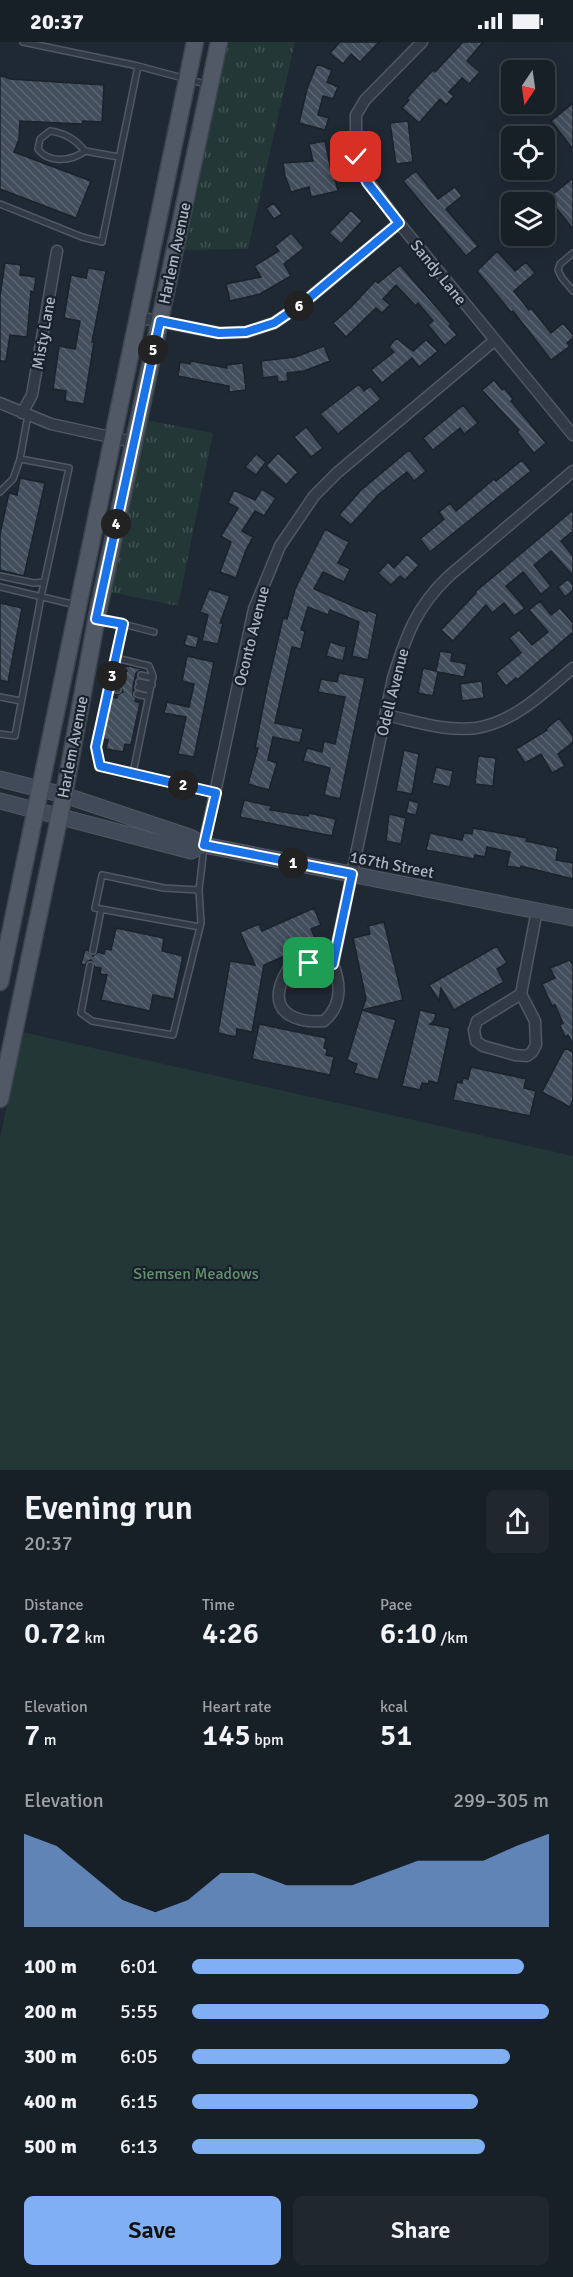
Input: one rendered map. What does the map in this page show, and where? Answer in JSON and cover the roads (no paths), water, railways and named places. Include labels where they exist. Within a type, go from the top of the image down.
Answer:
[{"type":"main road","name":"Harlem Avenue","points":[[0,982],[195,42]]},
{"type":"main road","name":"Harlem Avenue","points":[[0,1100],[64,795],[96,619],[219,42]]},
{"type":"street","name":"Sandy Lane","points":[[422,42],[365,100],[356,115],[356,157],[361,172],[399,223],[573,435]]},
{"type":"street","points":[[137,316],[219,333],[246,332],[274,323],[302,304],[399,223]]},
{"type":"street","name":"Misty Lane","points":[[25,414],[32,395],[57,251]]},
{"type":"street","name":"Oconto Avenue","points":[[204,845],[254,609],[272,563],[290,530],[314,496],[338,472],[495,340]]},
{"type":"street","points":[[0,403],[51,424],[133,442]]},
{"type":"street","name":"Odell Avenue","points":[[333,964],[393,678],[406,635],[423,603],[449,576],[573,471]]},
{"type":"street","points":[[386,715],[427,724],[476,728],[501,720],[527,706],[573,668]]},
{"type":"street","name":"167th Street","points":[[0,779],[64,795],[190,837],[204,845],[573,918]]},
{"type":"street","name":"167th Street","points":[[0,801],[191,850],[204,845]]},
{"type":"street","points":[[521,994],[477,1021],[474,1030],[476,1041],[483,1046],[527,1056],[536,1045],[535,1021],[521,994],[537,910]]},
{"type":"street","points":[[309,963],[333,964],[340,988],[333,1014],[324,1021],[314,1022],[298,1019],[284,1012],[278,1002],[280,987],[288,969],[309,963]]},
{"type":"lane","points":[[23,42],[138,66],[210,85]]},
{"type":"lane","points":[[0,204],[82,237],[102,242],[138,66]]},
{"type":"lane","points":[[85,151],[77,157],[68,159],[47,157],[38,149],[40,139],[50,131],[62,133],[78,141],[85,151],[119,157]]},
{"type":"lane","points":[[573,253],[560,264],[558,270],[573,291]]},
{"type":"lane","points":[[0,500],[1,492],[13,479],[20,459],[25,414]]},
{"type":"lane","points":[[0,734],[15,736],[44,582],[69,468],[20,459]]},
{"type":"lane","points":[[0,576],[34,583],[44,582]]},
{"type":"lane","points":[[0,587],[77,606]]},
{"type":"lane","points":[[96,619],[154,632]]},
{"type":"lane","points":[[123,624],[96,747],[100,766],[216,793]]},
{"type":"lane","points":[[116,658],[149,666],[151,688],[133,773]]},
{"type":"lane","points":[[111,678],[120,680],[111,678]]},
{"type":"lane","points":[[151,688],[139,685],[151,688]]},
{"type":"lane","points":[[0,697],[21,701]]},
{"type":"lane","points":[[90,965],[81,1013],[92,1021],[173,1035],[200,927],[199,890],[204,845]]},
{"type":"lane","points":[[199,890],[164,888],[102,875],[95,908],[200,927]]},
{"type":"lane","points":[[93,951],[101,910]]},
{"type":"park label","name":"Siemsen Meadows","points":[[196,1273]]}]
